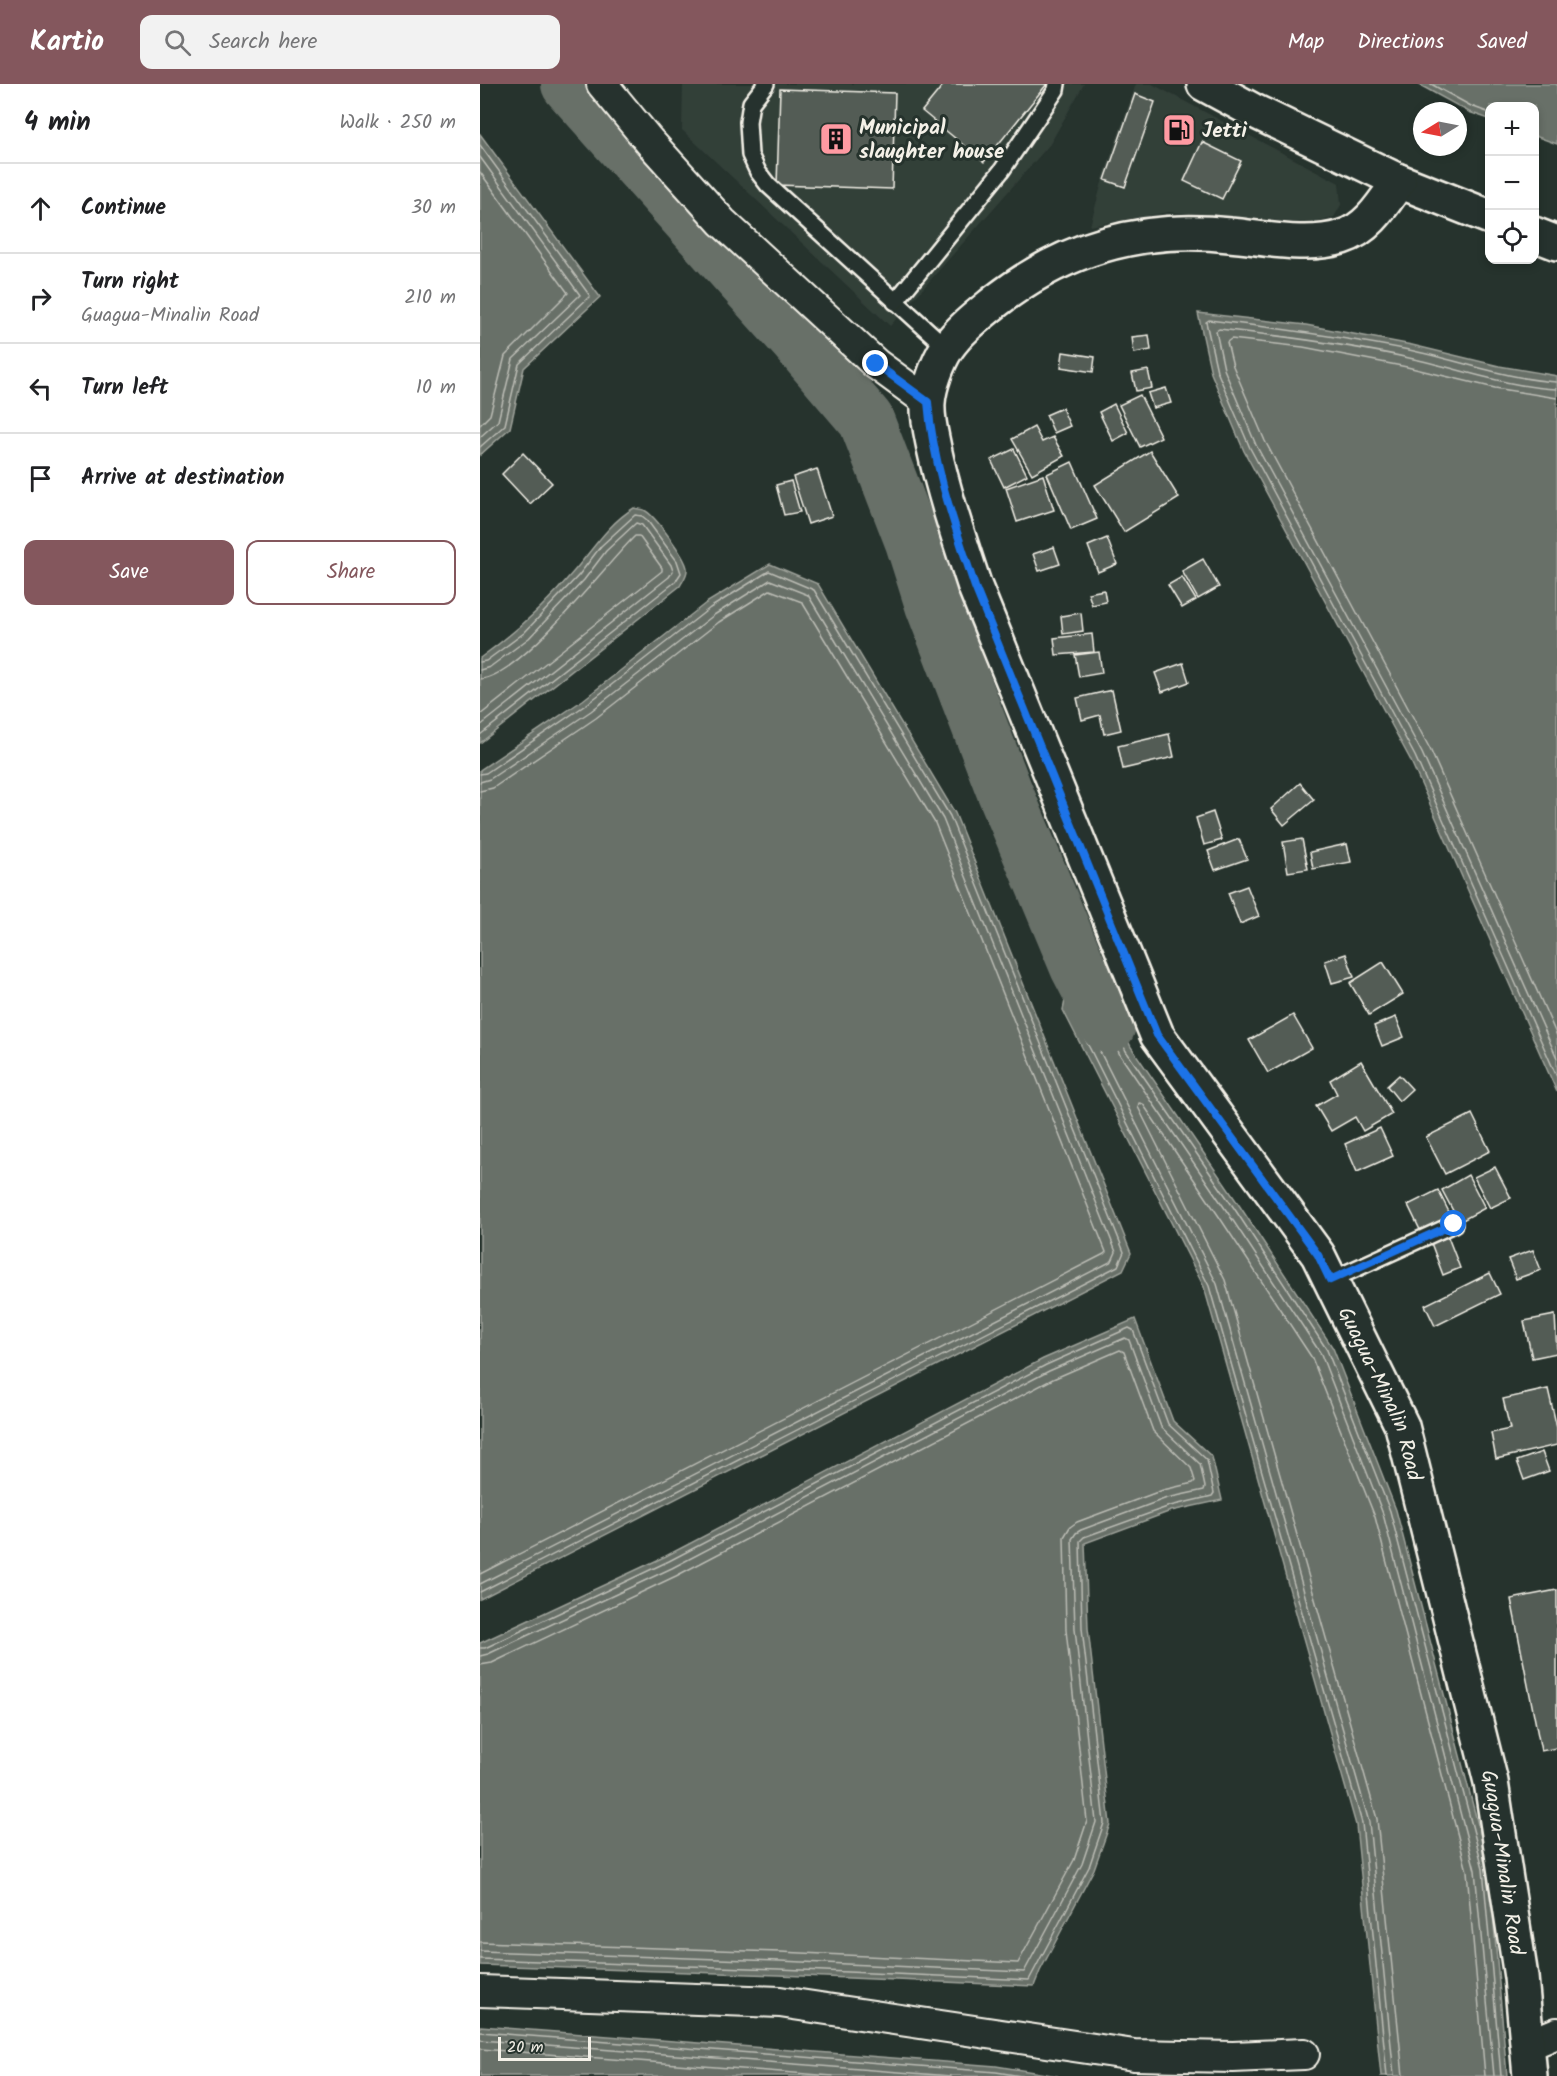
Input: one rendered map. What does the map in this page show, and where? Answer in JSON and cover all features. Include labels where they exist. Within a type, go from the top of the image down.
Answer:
[{"type":"main road","points":[[1204,84],[1252,110],[1399,181],[1485,215]]},
{"type":"main road","name":"Guagua-Minalin Road","points":[[1399,181],[1376,214],[1357,231],[1342,237],[1302,242],[1201,231],[1174,233],[1142,236],[1080,252],[1055,262],[1010,290],[971,321],[947,348],[936,373],[928,402],[930,430],[954,524],[975,587],[1157,1035],[1318,1255],[1402,1426],[1491,1782],[1521,1977],[1538,2051]]},
{"type":"main road","points":[[1539,236],[1557,243]]},
{"type":"street","points":[[602,84],[649,141],[722,222],[876,364],[928,402]]},
{"type":"street","points":[[480,1991],[780,2002],[1134,2055],[1233,2057],[1304,2054]]},
{"type":"lane","points":[[766,84],[752,103],[748,122],[750,155],[758,172],[768,185],[947,348]]},
{"type":"lane","points":[[895,302],[1002,170],[1056,90],[1057,84]]},
{"type":"lane","points":[[1330,1280],[1454,1224]]},
{"type":"shaded area","points":[[683,84],[1084,84],[1050,144],[890,326],[682,130]]},
{"type":"shaded area","name":"Jetti","points":[[1136,84],[1152,84],[1339,183],[1341,205],[1334,217],[1314,224],[1169,212],[1090,226],[1104,175]]},
{"type":"water","points":[[1418,84],[1557,84],[1557,144],[1539,137],[1539,102],[1485,102],[1485,118],[1467,111],[1467,102],[1451,102]]},
{"type":"water","points":[[480,134],[600,297],[524,368],[510,428],[480,455]]},
{"type":"water","points":[[1198,313],[1306,325],[1557,376],[1557,1092],[1410,759],[1244,451],[1211,373]]},
{"type":"water","points":[[634,508],[649,513],[681,555],[687,571],[680,586],[480,743],[480,658],[542,606],[609,529]]},
{"type":"water","points":[[770,564],[818,584],[955,813],[1131,1253],[1123,1270],[480,1599],[480,770],[583,700],[706,603]]},
{"type":"water","points":[[1079,936],[1131,1047],[1333,1348],[1396,1510],[1489,1867],[1507,2076],[1381,2076],[1356,1825],[1204,1287],[1063,1010]]},
{"type":"water","points":[[1135,1319],[1173,1421],[1212,1457],[1222,1500],[1171,1511],[1085,1543],[1088,1628],[1110,1824],[1094,1869],[1034,1986],[480,1965],[480,1643],[666,1556],[1043,1359]]},
{"type":"water","points":[[480,2026],[996,2066],[1058,2076],[480,2076]]},
{"type":"building","points":[[944,84],[1047,84],[984,162],[922,111]]},
{"type":"building","name":"Municipal slaughter house","points":[[780,89],[895,93],[892,189],[777,185]]},
{"type":"building","points":[[1135,94],[1155,102],[1125,187],[1105,180]]},
{"type":"building","points":[[1202,142],[1241,161],[1222,199],[1184,181]]},
{"type":"building","points":[[1149,335],[1151,350],[1134,353],[1132,337]]},
{"type":"building","points":[[1063,352],[1095,357],[1093,372],[1061,367]]},
{"type":"building","points":[[1148,370],[1152,388],[1136,391],[1132,373]]},
{"type":"building","points":[[1166,388],[1171,403],[1153,408],[1148,393]]},
{"type":"building","points":[[1140,395],[1161,437],[1140,447],[1119,405]]},
{"type":"building","points":[[1114,404],[1128,433],[1113,441],[1099,412]]},
{"type":"building","points":[[1062,408],[1070,426],[1054,433],[1046,415]]},
{"type":"building","points":[[1034,427],[1042,442],[1053,437],[1064,456],[1032,474],[1012,439]]},
{"type":"building","points":[[1014,449],[1027,475],[1004,487],[991,460]]},
{"type":"building","points":[[1150,451],[1179,498],[1124,532],[1095,485]]},
{"type":"building","points":[[523,453],[552,483],[530,504],[502,474]]},
{"type":"building","points":[[1072,462],[1097,519],[1071,530],[1047,474]]},
{"type":"building","points":[[817,469],[832,516],[808,524],[793,477]]},
{"type":"building","points":[[1043,475],[1054,510],[1017,522],[1006,488]]},
{"type":"building","points":[[791,481],[800,512],[784,515],[776,485]]},
{"type":"building","points":[[1107,538],[1117,564],[1098,572],[1088,546]]},
{"type":"building","points":[[1054,547],[1060,564],[1039,571],[1033,554]]},
{"type":"building","points":[[1203,559],[1219,587],[1198,599],[1182,571]]},
{"type":"building","points":[[1182,577],[1196,600],[1182,608],[1168,585]]},
{"type":"building","points":[[1104,590],[1106,602],[1092,605],[1088,593]]},
{"type":"building","points":[[1081,613],[1083,631],[1063,634],[1061,616]]},
{"type":"building","points":[[1092,634],[1094,652],[1056,655],[1054,638]]},
{"type":"building","points":[[1099,652],[1102,673],[1079,677],[1075,655]]},
{"type":"building","points":[[1183,663],[1189,682],[1162,692],[1155,673]]},
{"type":"building","points":[[1112,690],[1121,730],[1104,734],[1100,715],[1082,720],[1077,698]]},
{"type":"building","points":[[1169,734],[1174,757],[1123,769],[1118,746]]},
{"type":"building","points":[[1300,783],[1314,800],[1284,825],[1271,809]]},
{"type":"building","points":[[1213,812],[1222,840],[1204,845],[1196,818]]},
{"type":"building","points":[[1239,839],[1247,859],[1215,870],[1208,851]]},
{"type":"building","points":[[1302,839],[1308,869],[1288,872],[1283,842]]},
{"type":"building","points":[[1347,844],[1351,862],[1313,869],[1310,852]]},
{"type":"building","points":[[1247,886],[1259,916],[1240,924],[1228,893]]},
{"type":"building","points":[[1346,954],[1354,977],[1332,983],[1325,961]]},
{"type":"building","points":[[1383,962],[1403,994],[1369,1015],[1350,983]]},
{"type":"building","points":[[1293,1015],[1312,1048],[1268,1073],[1249,1040]]},
{"type":"building","points":[[1396,1017],[1404,1037],[1382,1046],[1374,1026]]},
{"type":"building","points":[[1361,1061],[1392,1114],[1363,1131],[1355,1117],[1331,1131],[1316,1106],[1337,1094],[1330,1080]]},
{"type":"building","points":[[1399,1075],[1412,1089],[1399,1101],[1387,1086]]},
{"type":"building","points":[[1472,1114],[1490,1151],[1445,1174],[1426,1137]]},
{"type":"building","points":[[1380,1128],[1393,1156],[1357,1172],[1345,1144]]},
{"type":"building","points":[[1495,1167],[1511,1198],[1490,1208],[1474,1177]]},
{"type":"building","points":[[1468,1175],[1485,1208],[1459,1222],[1442,1190]]},
{"type":"building","points":[[1438,1190],[1454,1222],[1424,1238],[1408,1205]]},
{"type":"building","points":[[1448,1237],[1460,1268],[1443,1275],[1431,1243]]},
{"type":"building","points":[[1533,1250],[1541,1270],[1516,1279],[1508,1259]]},
{"type":"building","points":[[1490,1273],[1500,1294],[1435,1326],[1425,1305]]},
{"type":"building","points":[[1555,1315],[1557,1353],[1532,1358],[1524,1321]]},
{"type":"building","points":[[1548,1389],[1557,1428],[1557,1445],[1496,1459],[1491,1433],[1510,1429],[1503,1399]]},
{"type":"building","points":[[1542,1452],[1549,1471],[1524,1480],[1517,1461]]},
{"type":"building","points":[[1557,1590],[1557,1748],[1541,1751],[1511,1599]]},
{"type":"waterway","points":[[569,84],[796,338],[866,420],[913,542],[933,605],[1004,790],[1078,967],[1108,1025]]},
{"type":"place","name":"Jetti","points":[[1179,130]]},
{"type":"place","name":"Municipal slaughter house","points":[[836,139]]},
{"type":"route","points":[[876,364],[928,402],[930,430],[937,464],[975,587],[1157,1035],[1318,1255],[1330,1280],[1454,1224]]}]
